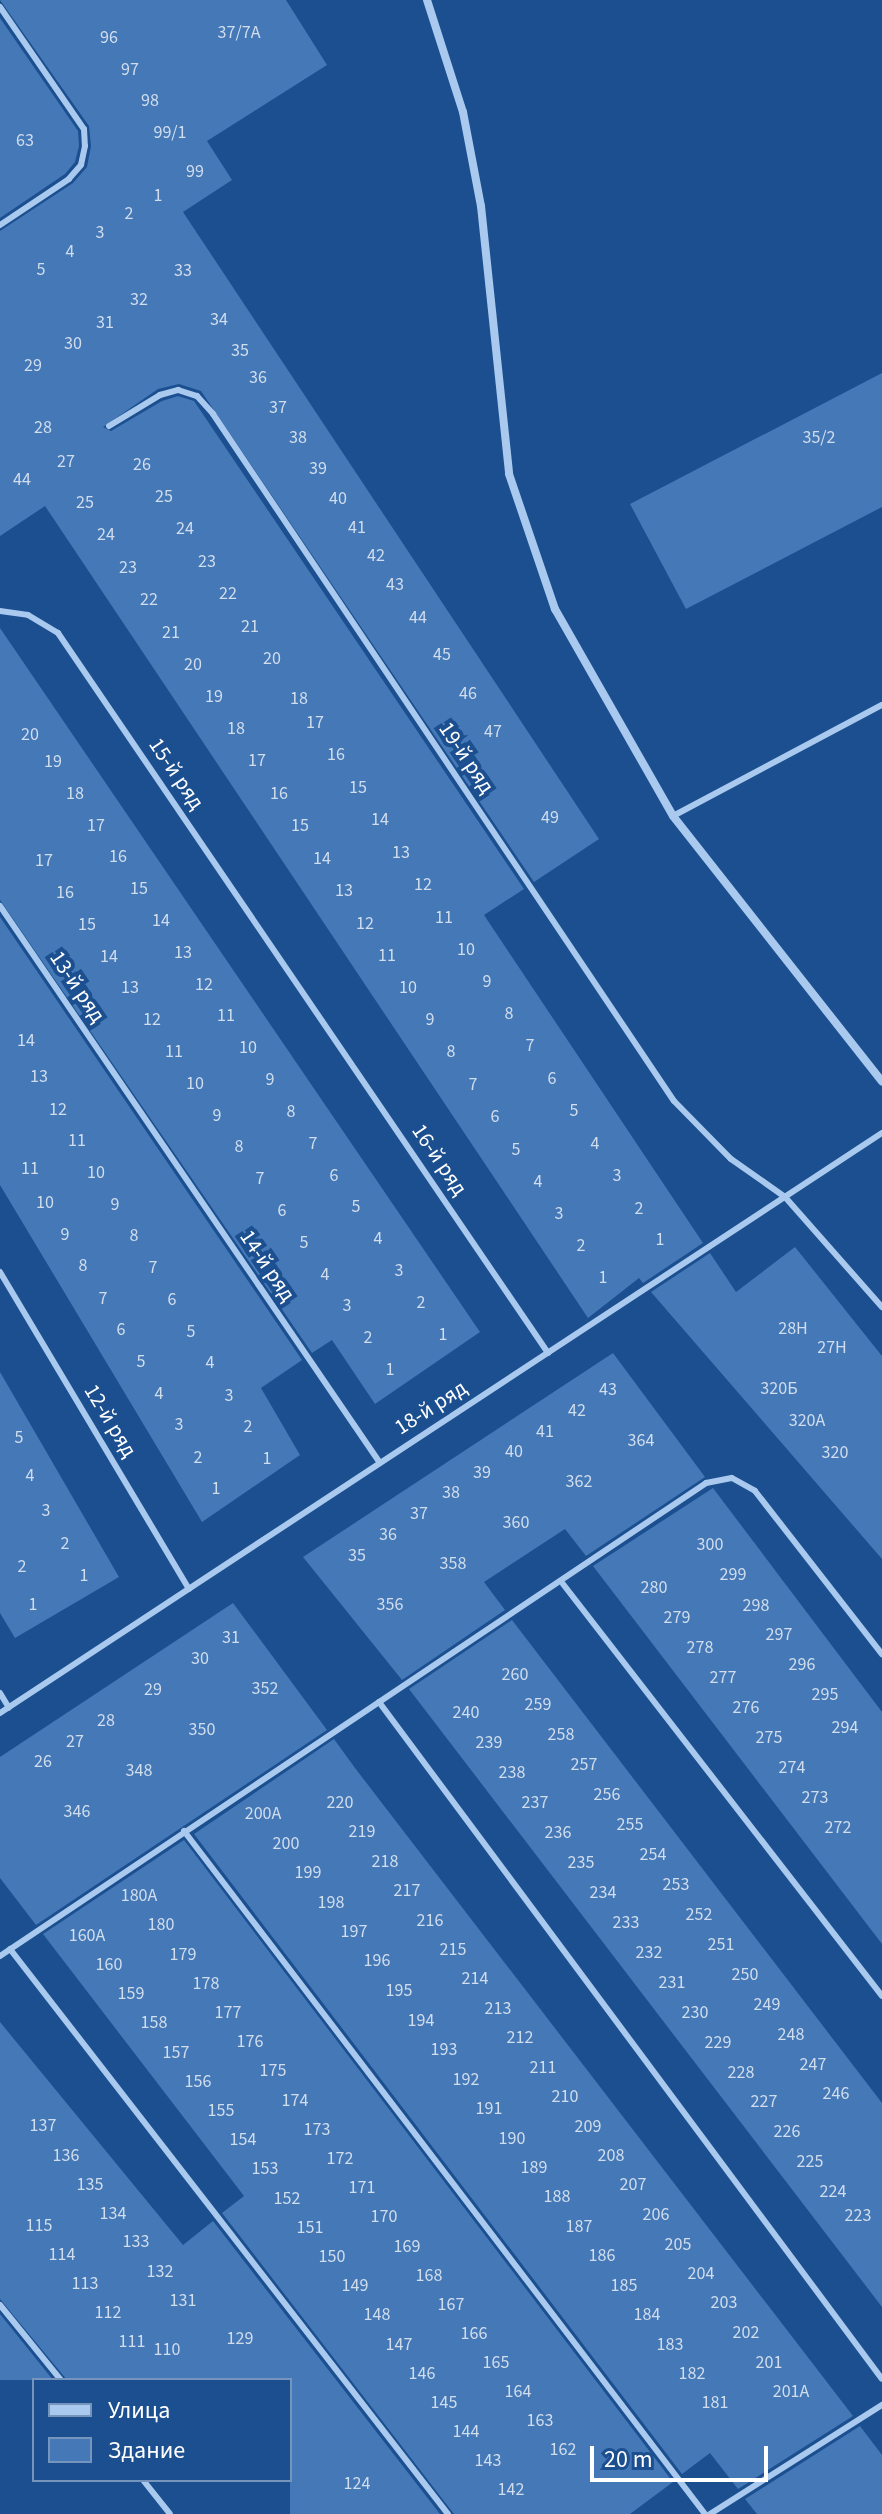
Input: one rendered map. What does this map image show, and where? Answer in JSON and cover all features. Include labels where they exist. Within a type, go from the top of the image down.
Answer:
[{"type":"street","points":[[427,0],[463,112],[481,206],[509,474],[555,609],[673,816],[882,1082]]},
{"type":"lane","points":[[0,7],[84,129],[85,146],[81,165],[69,179],[0,225]]},
{"type":"lane","name":"19-й ряд","points":[[109,426],[160,395],[178,390],[197,396],[213,414],[674,1101],[731,1159],[785,1197]]},
{"type":"lane","name":"15-й ряд","points":[[0,611],[28,615],[58,633],[300,988]]},
{"type":"lane","points":[[673,816],[882,705]]},
{"type":"lane","name":"13-й ряд","points":[[0,906],[124,1089]]},
{"type":"lane","name":"16-й ряд","points":[[300,988],[548,1353]]},
{"type":"lane","name":"14-й ряд","points":[[124,1089],[380,1463]]},
{"type":"lane","name":"18-й ряд","points":[[0,1713],[882,1133]]},
{"type":"lane","points":[[785,1197],[882,1307]]},
{"type":"lane","name":"12-й ряд","points":[[0,1272],[189,1589]]},
{"type":"lane","points":[[0,1956],[379,1702],[563,1584],[706,1483],[732,1478],[755,1491],[882,1654]]},
{"type":"lane","points":[[563,1584],[882,1996]]},
{"type":"lane","points":[[0,1693],[9,1708]]},
{"type":"lane","points":[[379,1702],[882,2379]]},
{"type":"lane","points":[[184,1831],[708,2514],[882,2405]]},
{"type":"lane","points":[[10,1949],[448,2514]]},
{"type":"lane","points":[[0,2305],[59,2378]]},
{"type":"lane","points":[[145,2482],[170,2514]]},
{"type":"building","points":[[0,0],[286,0],[327,65],[207,141],[232,180],[183,212],[599,839],[534,882],[201,391],[179,384],[158,389],[103,427],[111,431],[162,401],[178,396],[194,401],[524,889],[484,915],[703,1243],[643,1283],[639,1278],[588,1318],[45,506],[0,536],[0,231],[73,183],[87,167],[91,146],[89,126]]},
{"type":"building","points":[[0,18],[78,131],[79,146],[75,162],[65,174],[0,218]]},
{"type":"building","points":[[882,373],[882,507],[686,609],[630,504]]},
{"type":"building","points":[[0,628],[480,1332],[375,1404],[332,1340],[312,1353],[0,900]]},
{"type":"building","points":[[0,917],[302,1360],[261,1388],[300,1455],[202,1522],[0,1185]]},
{"type":"building","points":[[795,1247],[882,1356],[882,1559],[651,1292],[710,1253],[736,1292]]},
{"type":"building","points":[[613,1353],[705,1477],[586,1556],[565,1529],[484,1582],[505,1610],[402,1680],[303,1557]]},
{"type":"building","points":[[0,1372],[119,1577],[15,1638],[0,1613]]},
{"type":"building","points":[[713,1488],[882,1712],[882,1944],[593,1566]]},
{"type":"building","points":[[233,1603],[327,1730],[36,1925],[0,1878],[0,1757]]},
{"type":"building","points":[[512,1620],[882,2103],[882,2307],[409,1689]]},
{"type":"building","points":[[334,1739],[853,2416],[738,2489],[710,2453],[682,2474],[194,1834]]},
{"type":"building","points":[[184,1840],[673,2482],[630,2514],[454,2514],[222,2213],[244,2196],[43,1934]]},
{"type":"building","points":[[0,2022],[183,2245],[213,2221],[440,2514],[290,2514],[292,2378],[65,2378],[0,2299]]},
{"type":"building","points":[[0,2314],[51,2378],[0,2380]]},
{"type":"building","points":[[860,2426],[882,2455],[882,2514],[757,2514],[745,2499]]}]
